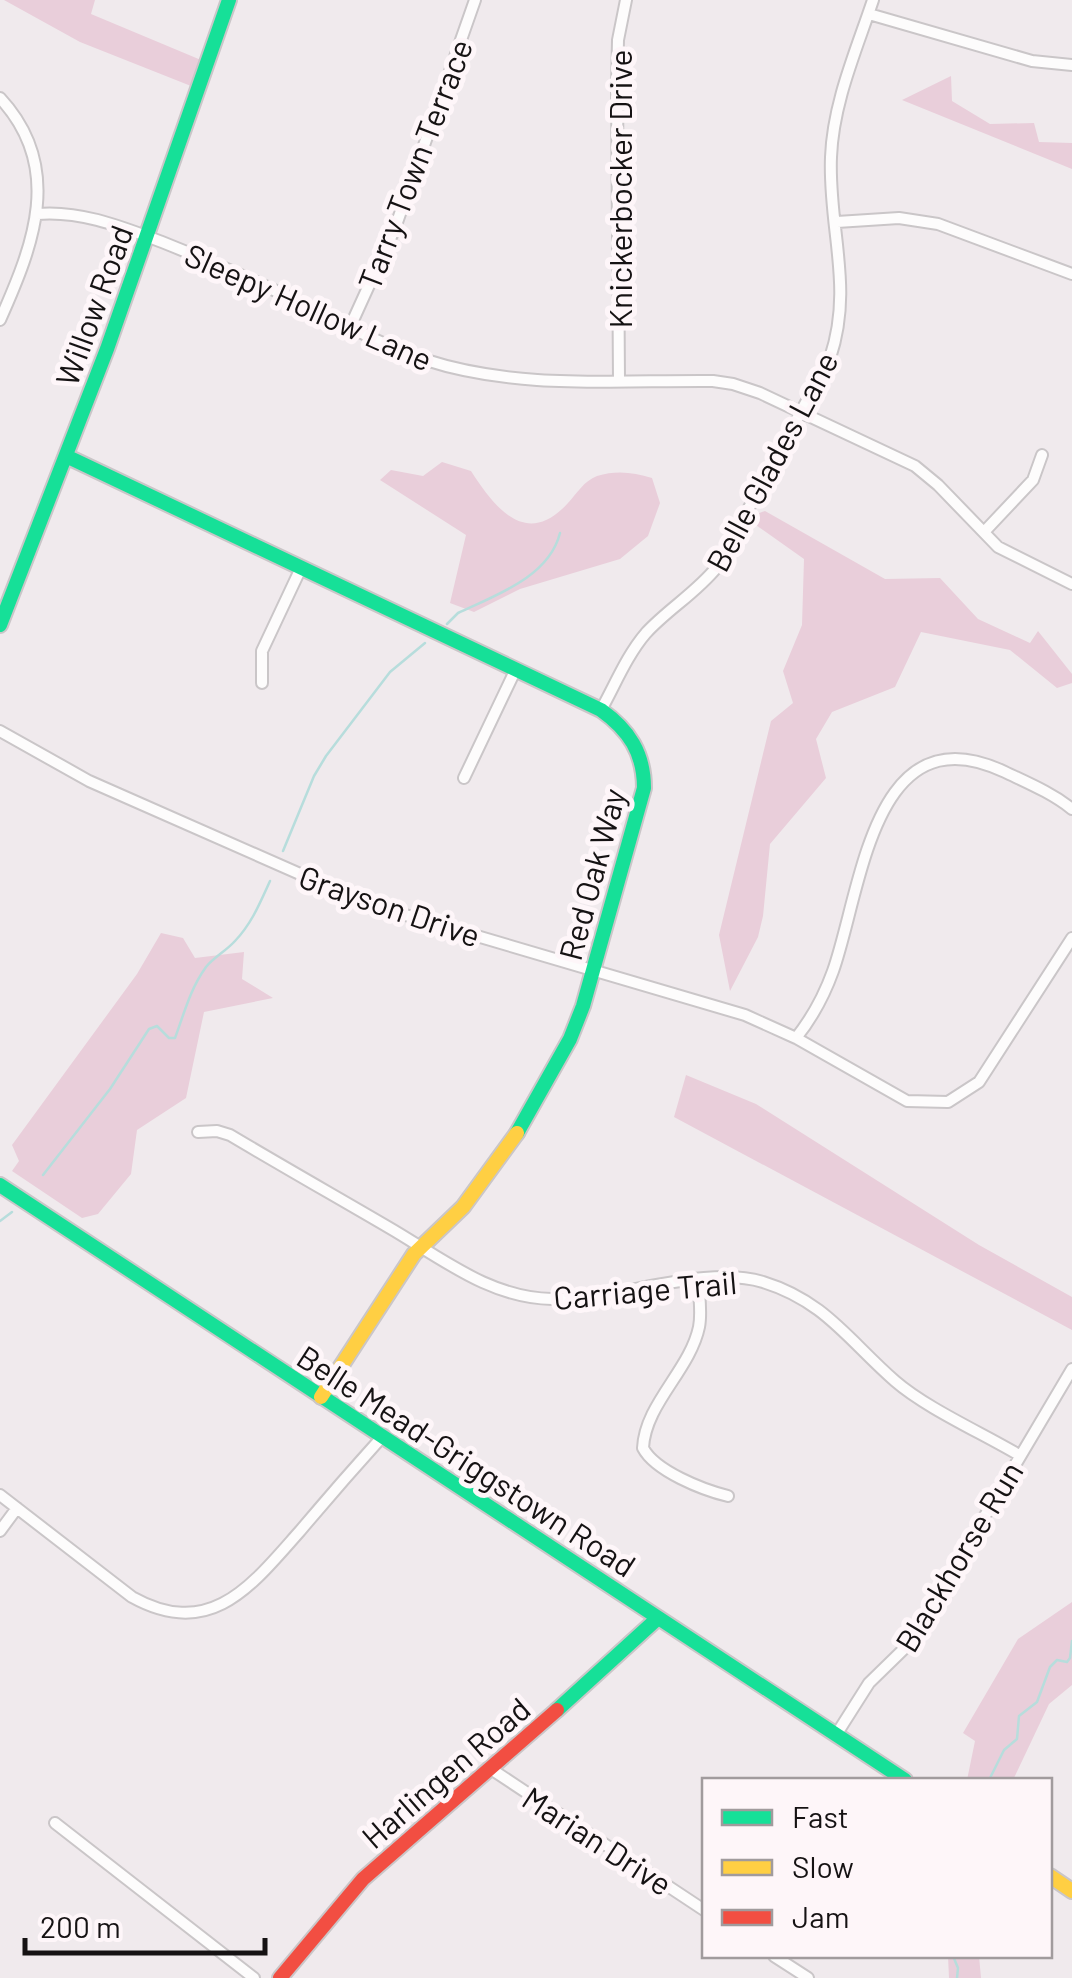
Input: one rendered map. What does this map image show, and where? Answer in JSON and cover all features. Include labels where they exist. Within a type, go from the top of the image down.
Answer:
[{"type":"street","name":"Willow Road","points":[[0,625],[148,236],[229,0]]},
{"type":"street","name":"Tarry Town Terrace","points":[[350,327],[395,228],[475,0]]},
{"type":"street","name":"Knickerbocker Drive","points":[[619,380],[617,86],[618,40],[626,0]]},
{"type":"street","name":"Belle Glades Lane","points":[[601,710],[648,631],[702,586],[717,568],[830,358],[841,322],[842,277],[830,164],[832,130],[874,0]]},
{"type":"street","points":[[869,14],[1032,61],[1072,65]]},
{"type":"street","points":[[0,98],[20,123],[34,152],[40,195],[13,291],[0,320]]},
{"type":"street","name":"Sleepy Hollow Lane","points":[[37,214],[57,212],[100,220],[148,236],[240,273],[420,358],[483,376],[733,384],[915,466],[1005,552],[1072,584]]},
{"type":"street","points":[[836,222],[899,218],[938,224],[1072,274]]},
{"type":"street","name":"Red Oak Way","points":[[66,456],[601,710],[633,739],[645,780],[570,1039],[508,1149],[463,1206],[421,1246],[321,1397]]},
{"type":"street","points":[[984,532],[1032,480],[1042,456]]},
{"type":"street","points":[[262,683],[265,644],[301,568]]},
{"type":"street","points":[[464,778],[515,670]]},
{"type":"street","name":"Grayson Drive","points":[[0,732],[89,782],[368,904],[746,1015],[796,1038],[907,1101],[948,1102],[979,1082],[1072,938]]},
{"type":"street","points":[[796,1038],[810,1020],[832,972],[876,824],[887,800],[906,778],[936,762],[962,758],[986,764],[1059,798],[1072,809]]},
{"type":"street","name":"Carriage Trail","points":[[198,1132],[230,1135],[492,1288],[525,1297],[589,1297],[698,1280],[749,1279],[798,1295],[834,1320],[896,1382],[1019,1455]]},
{"type":"street","name":"Belle Mead-Griggstown Road","points":[[0,1185],[902,1778]]},
{"type":"street","points":[[698,1280],[697,1336],[651,1421],[642,1448],[647,1456],[689,1483],[728,1496]]},
{"type":"street","name":"Blackhorse Run","points":[[836,1735],[869,1683],[910,1644],[1072,1369]]},
{"type":"street","points":[[0,1495],[132,1597],[157,1609],[195,1612],[224,1604],[256,1582],[382,1437]]},
{"type":"street","points":[[0,1531],[17,1508]]},
{"type":"street","name":"Harlingen Road","points":[[280,1978],[363,1879],[658,1618]]},
{"type":"street","name":"Marian Drive","points":[[491,1769],[702,1909]]},
{"type":"street","points":[[55,1823],[254,1978]]},
{"type":"street","points":[[777,1958],[808,1978]]},
{"type":"shaded area","points":[[4,0],[95,0],[91,14],[201,60],[191,86],[80,42]]},
{"type":"shaded area","points":[[951,76],[952,101],[990,124],[1034,123],[1039,142],[1072,143],[1072,169],[902,100]]},
{"type":"shaded area","points":[[442,462],[471,471],[502,510],[526,523],[553,516],[588,481],[611,473],[652,478],[660,503],[648,536],[620,559],[520,589],[474,612],[450,603],[466,535],[380,480],[391,470],[423,476]]},
{"type":"shaded area","points":[[765,511],[885,579],[940,578],[978,619],[1030,643],[1038,631],[1072,674],[1072,683],[1057,688],[1010,650],[921,632],[895,687],[832,712],[816,739],[826,778],[770,844],[758,937],[730,991],[719,935],[771,721],[793,703],[783,671],[802,625],[804,559],[746,518]]},
{"type":"shaded area","points":[[161,933],[183,938],[195,958],[244,952],[242,979],[273,998],[204,1012],[186,1098],[137,1130],[131,1174],[98,1214],[82,1218],[12,1171],[19,1161],[12,1145],[137,974]]},
{"type":"shaded area","points":[[686,1075],[756,1104],[979,1245],[1072,1297],[1072,1330],[674,1117]]},
{"type":"shaded area","points":[[1072,1602],[1072,1685],[1049,1704],[1014,1778],[967,1778],[975,1741],[963,1733],[1018,1639]]},
{"type":"shaded area","points":[[948,1958],[979,1958],[981,1978],[949,1978]]},
{"type":"waterway","points":[[447,624],[458,613],[533,573],[545,562],[560,533]]},
{"type":"waterway","points":[[283,851],[326,756],[390,672],[425,643]]},
{"type":"waterway","points":[[43,1175],[110,1089],[149,1029],[157,1026],[169,1038],[175,1038],[200,975],[246,927],[270,881]]},
{"type":"waterway","points":[[0,1221],[12,1212]]},
{"type":"waterway","points":[[990,1778],[1004,1750],[1017,1739],[1019,1716],[1037,1702],[1050,1667],[1057,1660],[1067,1662],[1070,1658],[1072,1641]]},
{"type":"waterway","points":[[954,1958],[957,1978]]},
{"type":"traffic: fast","points":[[0,625],[107,349],[229,0]]},
{"type":"traffic: fast","points":[[66,456],[601,710],[633,743],[644,788],[583,1006],[570,1039],[517,1133]]},
{"type":"traffic: fast","points":[[0,1185],[902,1778]]},
{"type":"traffic: fast","points":[[557,1710],[658,1618]]},
{"type":"traffic: slow","points":[[321,1397],[414,1254],[463,1207],[517,1133]]},
{"type":"traffic: slow","points":[[1052,1877],[1072,1891]]},
{"type":"traffic: jam","points":[[280,1978],[363,1879],[557,1710]]}]
